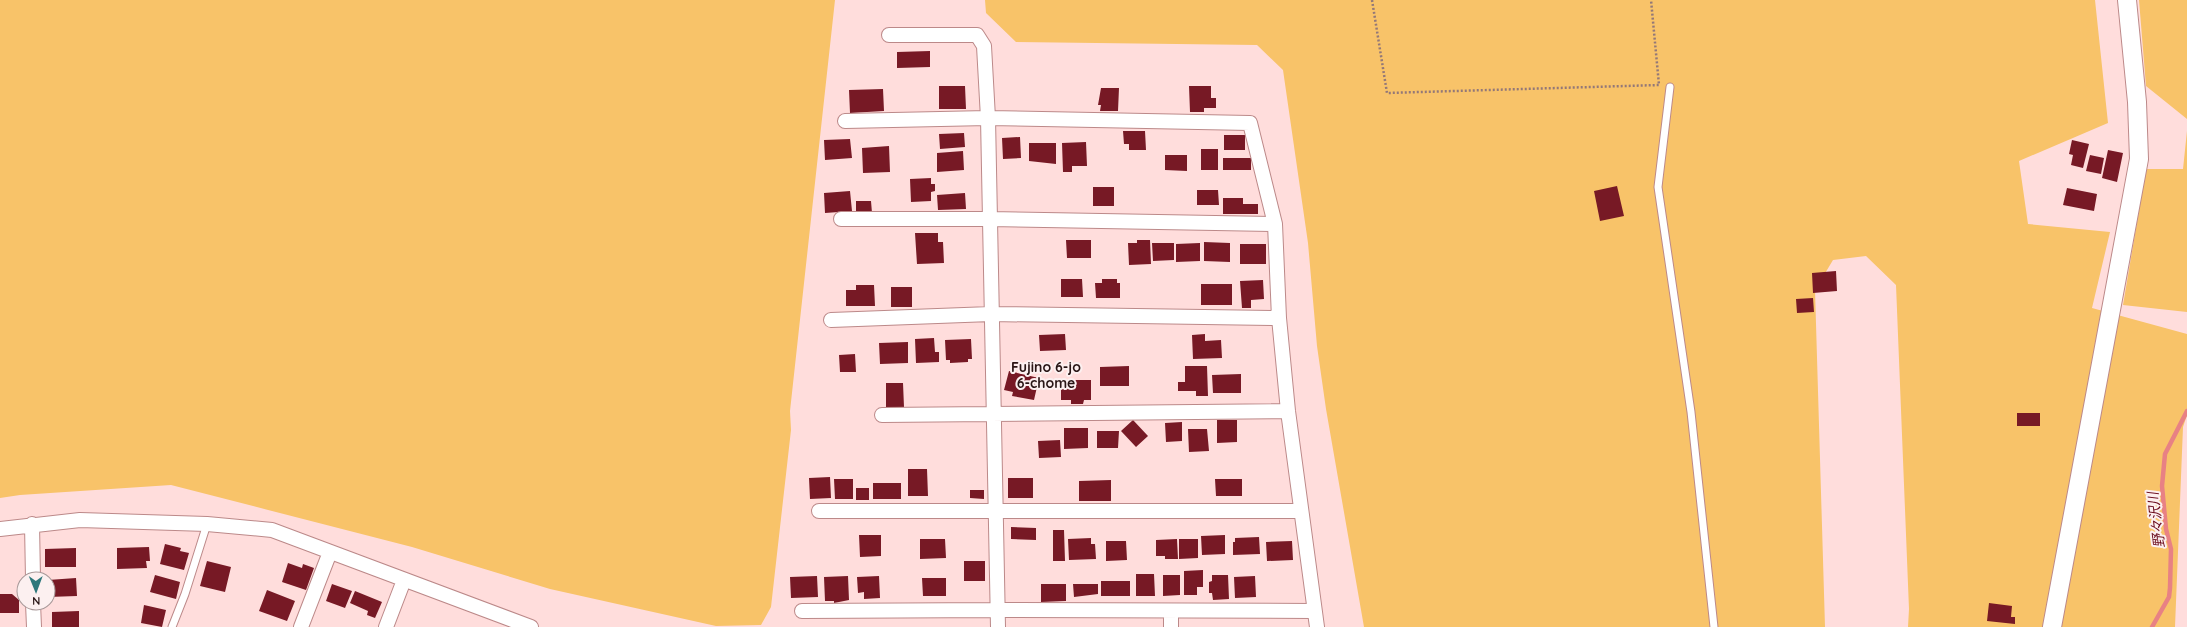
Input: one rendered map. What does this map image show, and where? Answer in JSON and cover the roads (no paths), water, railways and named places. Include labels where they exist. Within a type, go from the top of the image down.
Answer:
[{"type":"street","points":[[2052,627],[2139,159],[2137,102],[2127,0]]},
{"type":"street","points":[[889,35],[977,35],[984,46],[988,118],[998,627]]},
{"type":"street","points":[[845,121],[988,118],[1250,123],[1275,224],[1279,318],[1288,411],[1317,627]]},
{"type":"street","points":[[841,219],[989,219],[1275,224]]},
{"type":"street","points":[[832,320],[991,314],[1279,318]]},
{"type":"street","points":[[882,415],[994,412],[1288,411]]},
{"type":"street","points":[[819,511],[1301,511]]},
{"type":"street","points":[[0,529],[32,524],[80,520],[207,524],[272,530],[531,627]]},
{"type":"street","points":[[32,524],[33,571]]},
{"type":"street","points":[[301,627],[330,552]]},
{"type":"street","points":[[386,627],[404,580]]},
{"type":"street","points":[[33,611],[34,627]]},
{"type":"street","points":[[802,611],[1314,611]]},
{"type":"street","points":[[1171,611],[1171,627]]},
{"type":"lane","points":[[1670,87],[1658,187],[1691,412],[1714,627]]},
{"type":"lane","points":[[172,627],[185,594],[207,524]]},
{"type":"waterway","name":"野々沢川","points":[[2152,627],[2169,597],[2170,588],[2171,549],[2166,529],[2162,486],[2165,454],[2187,411]]},
{"type":"district","name":"Fujino 6-jo 6-chome","points":[[1046,376]]}]
